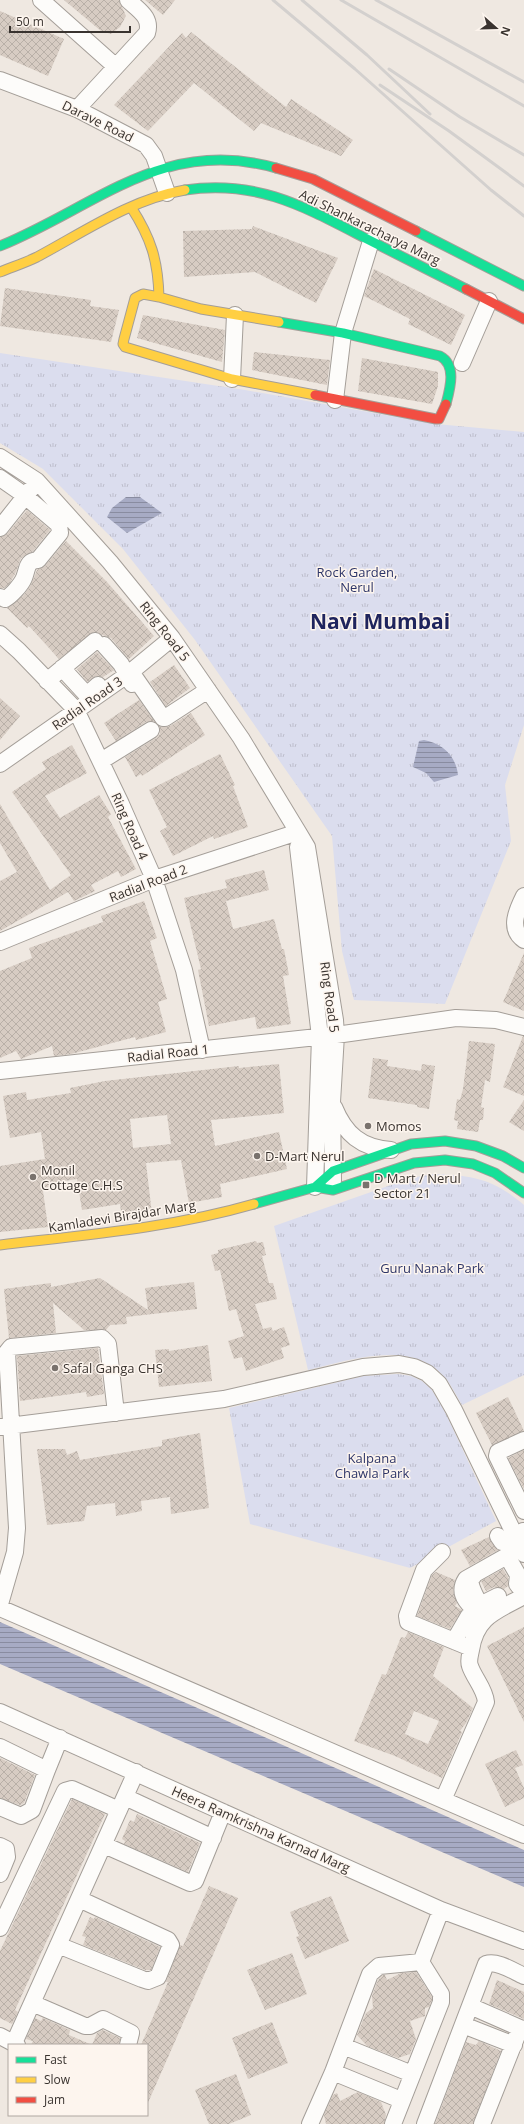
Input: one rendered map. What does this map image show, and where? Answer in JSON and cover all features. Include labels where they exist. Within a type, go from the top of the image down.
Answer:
[{"type":"street","points":[[41,0],[114,66]]},
{"type":"street","points":[[77,109],[114,66],[147,33],[149,26],[146,16],[128,0]]},
{"type":"street","name":"Darave Road","points":[[0,80],[77,109],[146,145],[154,156],[167,193]]},
{"type":"street","name":"Adi Shankaracharya Marg","points":[[0,246],[24,243],[113,188],[158,169],[214,159],[264,165],[313,179],[524,286]]},
{"type":"street","name":"Adi Shankaracharya Marg","points":[[0,272],[29,261],[130,207],[167,193],[210,186],[257,191],[303,206],[524,319]]},
{"type":"street","points":[[130,207],[148,233],[154,249],[158,267],[158,297]]},
{"type":"street","points":[[335,400],[343,333],[371,241]]},
{"type":"street","points":[[24,243],[29,261]]},
{"type":"street","points":[[143,294],[158,297],[201,309],[343,333],[431,352],[444,358],[450,365],[452,373],[445,408],[439,419],[335,400],[232,379],[125,347],[123,344],[124,339],[135,298],[143,294]]},
{"type":"street","points":[[462,363],[490,301]]},
{"type":"street","points":[[232,379],[235,315]]},
{"type":"street","name":"Ring Road 5","points":[[0,457],[34,479],[110,562],[172,638],[241,738],[307,847],[309,896],[320,1037],[315,1187]]},
{"type":"street","points":[[0,478],[59,525],[60,533],[38,560],[27,564],[24,579],[9,597],[5,599],[0,597]]},
{"type":"street","points":[[0,517],[34,479]]},
{"type":"street","points":[[0,528],[22,494]]},
{"type":"street","name":"Ring Road 4","points":[[0,634],[76,710],[101,761],[154,879],[184,970],[202,1050]]},
{"type":"street","name":"Radial Road 3","points":[[2,758],[129,674],[172,638]]},
{"type":"street","points":[[47,681],[62,668],[99,643],[121,664],[163,718],[166,718],[208,690]]},
{"type":"street","points":[[62,668],[85,692],[89,693],[98,685]]},
{"type":"street","points":[[129,674],[141,698]]},
{"type":"street","points":[[101,761],[151,730]]},
{"type":"street","name":"Radial Road 2","points":[[0,942],[154,879],[298,832]]},
{"type":"street","name":"Ring Road 5","points":[[309,896],[336,1035],[332,1102],[334,1190]]},
{"type":"street","points":[[524,896],[514,916],[518,932],[524,940]]},
{"type":"street","name":"Radial Road 1","points":[[0,1071],[320,1037],[456,1018],[496,1020],[524,1027]]},
{"type":"street","points":[[332,1102],[343,1126],[351,1135],[370,1147],[394,1150]]},
{"type":"street","name":"Kamladevi Birajdar Marg","points":[[0,1245],[133,1230],[180,1222],[276,1199],[315,1187],[333,1171],[411,1144],[445,1141],[476,1146],[503,1156],[524,1168]]},
{"type":"street","name":"Kamladevi Birajdar Marg","points":[[315,1187],[334,1190],[414,1163],[445,1160],[473,1164],[490,1171],[517,1186],[524,1193]]},
{"type":"street","points":[[0,1604],[15,1552],[17,1528],[5,1427],[7,1352],[12,1347],[102,1338],[108,1344],[116,1413]]},
{"type":"street","points":[[5,1427],[224,1399],[362,1367],[399,1364],[414,1367],[427,1373],[439,1384],[454,1410],[519,1546],[517,1584],[524,1593]]},
{"type":"street","points":[[507,1519],[524,1511],[497,1456],[498,1452],[524,1440]]},
{"type":"street","points":[[498,1536],[502,1542],[519,1546]]},
{"type":"street","points":[[482,1612],[466,1601],[462,1590],[466,1579],[519,1546]]},
{"type":"street","points":[[442,1552],[424,1570],[407,1616],[408,1622],[471,1648]]},
{"type":"street","points":[[474,1577],[470,1578],[470,1584],[482,1612]]},
{"type":"street","points":[[443,1800],[486,1702],[486,1696],[469,1664],[471,1648],[482,1612],[498,1596]]},
{"type":"street","points":[[454,1641],[468,1617],[524,1596]]},
{"type":"street","points":[[0,1608],[524,1835]]},
{"type":"street","name":"Heera Ramkrishna Karnad Marg","points":[[0,1712],[441,1910],[524,1941]]},
{"type":"street","points":[[0,1807],[21,1816],[32,1810],[60,1738]]},
{"type":"street","points":[[0,1748],[47,1770]]},
{"type":"street","points":[[10,2041],[32,2003],[136,1772]]},
{"type":"street","points":[[0,1928],[65,1792],[72,1789],[122,1804],[213,1838]]},
{"type":"street","points":[[104,1844],[190,1883],[195,1881],[224,1812]]},
{"type":"street","points":[[0,1846],[6,1848],[8,1857],[0,1874]]},
{"type":"street","points":[[58,1944],[148,1981],[158,1977],[171,1945],[168,1940],[79,1899]]},
{"type":"street","points":[[421,1962],[441,1910]]},
{"type":"street","points":[[310,2124],[333,2072],[370,1974],[378,1966],[421,1962]]},
{"type":"street","points":[[393,2124],[401,2100],[441,2002],[441,1994],[421,1962]]},
{"type":"street","points":[[425,2124],[486,1964],[491,1962],[498,1964],[524,1976]]},
{"type":"street","points":[[32,2003],[85,2026],[90,2026],[103,2019],[113,2023],[130,2033],[128,2044]]},
{"type":"street","points":[[470,2006],[522,2028],[482,2124]]},
{"type":"street","points":[[463,2025],[514,2045]]},
{"type":"street","points":[[343,2046],[412,2074]]},
{"type":"street","points":[[333,2072],[401,2100]]},
{"type":"green space","name":"Rock Garden, Nerul","points":[[0,353],[245,390],[436,424],[524,432],[524,725],[505,785],[511,841],[445,1004],[354,1000],[342,951],[332,836],[195,640],[123,549],[43,469],[0,443]]},
{"type":"green space","name":"Guru Nanak Park","points":[[433,1174],[471,1177],[482,1180],[503,1189],[524,1205],[524,1375],[462,1405],[446,1379],[432,1366],[417,1359],[399,1355],[381,1355],[343,1361],[308,1370],[274,1226],[411,1178]]},
{"type":"green space","name":"Kalpana Chawla Park","points":[[398,1374],[411,1376],[422,1381],[432,1390],[446,1414],[496,1521],[410,1568],[250,1524],[229,1408],[364,1376]]},
{"type":"shaded area","points":[[126,497],[140,497],[162,513],[127,533],[107,517],[112,508]]},
{"type":"shaded area","points":[[424,740],[437,744],[451,756],[457,768],[458,775],[434,782],[426,773],[413,767],[419,741]]},
{"type":"shaded area","points":[[0,1622],[524,1850],[524,1887],[0,1664]]},
{"type":"building","points":[[64,0],[119,0],[126,16],[120,27],[111,34],[101,31]]},
{"type":"building","points":[[145,0],[175,0],[163,15]]},
{"type":"building","points":[[0,11],[64,39],[48,76],[0,55]]},
{"type":"building","points":[[191,32],[286,107],[291,99],[353,140],[341,156],[261,123],[254,131],[194,83],[148,131],[114,105],[182,33],[186,38]]},
{"type":"building","points":[[253,226],[338,258],[316,303],[255,272],[184,277],[183,231],[252,229]]},
{"type":"building","points":[[374,269],[465,315],[451,345],[408,324],[410,319],[364,296]]},
{"type":"building","points":[[5,288],[91,300],[90,306],[119,310],[111,342],[0,326]]},
{"type":"building","points":[[143,315],[225,330],[222,362],[137,338]]},
{"type":"building","points":[[254,352],[330,360],[327,385],[252,370]]},
{"type":"building","points":[[362,358],[438,372],[438,386],[432,404],[358,391]]},
{"type":"building","points":[[27,510],[50,530],[33,551],[21,558],[15,574],[9,584],[4,588],[0,588],[0,537],[7,534]]},
{"type":"building","points":[[66,541],[107,582],[154,636],[129,659],[111,638],[94,632],[59,659],[29,626],[27,628],[7,608],[23,596],[31,585],[37,570],[45,566]]},
{"type":"building","points":[[97,652],[114,670],[103,677],[96,676],[87,682],[77,669]]},
{"type":"building","points":[[174,665],[190,688],[166,706],[150,682]]},
{"type":"building","points":[[0,698],[20,716],[0,740]]},
{"type":"building","points":[[139,700],[154,721],[146,722],[116,741],[104,723]]},
{"type":"building","points":[[191,713],[205,735],[142,776],[141,774],[136,777],[125,757],[156,738],[160,734],[160,727],[170,726]]},
{"type":"building","points":[[72,745],[87,773],[45,796],[60,818],[99,795],[111,814],[108,817],[136,869],[121,877],[118,871],[91,885],[95,891],[74,901],[68,892],[0,931],[0,881],[17,872],[0,843],[0,804],[50,890],[71,875],[12,792],[46,769],[42,762]]},
{"type":"building","points":[[220,754],[235,785],[233,786],[248,827],[214,839],[213,836],[173,856],[160,831],[167,827],[149,790]]},
{"type":"building","points":[[264,870],[269,890],[226,901],[233,929],[274,919],[282,949],[284,949],[289,975],[283,976],[291,1024],[257,1029],[255,1017],[209,1026],[198,970],[201,969],[184,898],[227,888],[225,880]]},
{"type":"building","points":[[144,901],[157,938],[150,941],[167,999],[158,1002],[166,1032],[136,1040],[135,1037],[71,1054],[54,1056],[52,1046],[21,1059],[16,1051],[0,1058],[0,971],[32,958],[29,948],[103,922],[101,916]]},
{"type":"building","points":[[524,953],[524,1011],[503,1002]]},
{"type":"building","points":[[524,1036],[524,1096],[503,1087]]},
{"type":"building","points":[[469,1041],[495,1044],[490,1082],[485,1080],[481,1107],[484,1108],[483,1120],[480,1120],[478,1132],[457,1129],[458,1121],[454,1120],[457,1099],[460,1100],[463,1089]]},
{"type":"building","points":[[373,1058],[388,1060],[387,1066],[421,1071],[422,1064],[435,1066],[429,1109],[417,1107],[417,1105],[368,1098]]},
{"type":"building","points":[[279,1064],[284,1113],[211,1120],[215,1146],[279,1132],[287,1169],[220,1184],[222,1197],[189,1203],[181,1160],[146,1163],[152,1214],[122,1219],[120,1204],[82,1210],[77,1179],[51,1183],[52,1189],[43,1191],[48,1227],[0,1232],[0,1166],[45,1159],[41,1132],[10,1138],[3,1096],[26,1092],[27,1100],[71,1093],[70,1088],[105,1081],[239,1066],[239,1068]],"holes":[[[167,1115],[171,1144],[133,1148],[130,1119]]]},
{"type":"building","points":[[524,1100],[524,1131],[509,1122]]},
{"type":"building","points":[[256,1241],[257,1243],[263,1242],[266,1255],[262,1256],[269,1283],[273,1283],[277,1299],[255,1304],[263,1329],[271,1327],[273,1331],[284,1327],[290,1345],[281,1348],[284,1358],[246,1371],[242,1357],[234,1359],[228,1341],[244,1336],[236,1309],[229,1311],[220,1270],[215,1271],[211,1255],[218,1253],[218,1250]]},
{"type":"building","points":[[100,1278],[148,1310],[145,1288],[194,1282],[197,1309],[126,1317],[127,1324],[110,1325],[106,1330],[84,1330],[53,1303],[56,1333],[9,1338],[4,1289],[51,1283],[51,1287]]},
{"type":"building","points":[[208,1345],[212,1381],[159,1387],[155,1350],[169,1349],[169,1351]]},
{"type":"building","name":"Safal Ganga CHS","points":[[98,1348],[104,1394],[87,1397],[86,1392],[20,1401],[17,1356]]},
{"type":"building","points":[[508,1397],[524,1431],[492,1445],[476,1413]]},
{"type":"building","points":[[200,1433],[209,1508],[171,1514],[170,1497],[141,1501],[142,1511],[116,1516],[115,1503],[87,1506],[84,1521],[47,1525],[37,1449],[65,1449],[67,1455],[77,1451],[80,1460],[162,1446],[162,1440]]},
{"type":"building","points":[[524,1450],[524,1489],[508,1458]]},
{"type":"building","points":[[489,1537],[498,1550],[470,1566],[461,1550]]},
{"type":"building","points":[[503,1569],[508,1577],[508,1586],[504,1589],[494,1587],[486,1591],[481,1581]]},
{"type":"building","points":[[436,1572],[455,1580],[453,1590],[457,1603],[455,1606],[462,1610],[450,1629],[417,1616],[432,1575]]},
{"type":"building","points":[[524,1627],[524,1722],[487,1646]]},
{"type":"building","points":[[408,1632],[444,1647],[433,1676],[473,1708],[466,1723],[460,1731],[462,1732],[442,1778],[395,1756],[354,1741],[382,1674],[386,1675],[401,1637],[405,1638]],"holes":[[[414,1711],[439,1721],[428,1744],[405,1734]]]},
{"type":"building","points":[[516,1750],[523,1765],[515,1768],[524,1788],[524,1798],[505,1807],[485,1764]]},
{"type":"building","points":[[0,1758],[35,1775],[24,1803],[20,1805],[0,1798]]},
{"type":"building","points":[[72,1799],[105,1814],[15,2010],[18,2012],[12,2024],[0,2018],[0,1951]]},
{"type":"building","points":[[137,1814],[200,1843],[188,1872],[124,1844],[125,1841],[122,1839],[130,1820],[134,1822]]},
{"type":"building","points":[[209,1886],[238,1898],[148,2103],[148,2044],[141,2044],[168,1982],[166,1982],[180,1945],[183,1946]]},
{"type":"building","points":[[331,1896],[349,1941],[305,1959],[296,1937],[299,1936],[290,1912]]},
{"type":"building","points":[[90,1917],[94,1919],[95,1917],[160,1947],[151,1970],[145,1970],[83,1945],[86,1937],[82,1936]]},
{"type":"building","points":[[292,1953],[307,1994],[265,2010],[247,1970]]},
{"type":"building","points":[[416,1972],[432,1997],[432,2000],[429,2007],[425,2008],[425,2016],[410,2021],[416,2039],[410,2054],[398,2058],[367,2046],[357,2035],[366,2013],[373,2008],[372,1996],[378,1980],[383,1975],[385,1975],[387,1980],[401,1973]]},
{"type":"building","points":[[497,1980],[524,1992],[524,2019],[489,2004]]},
{"type":"building","points":[[35,2018],[41,2021],[43,2018],[70,2030],[69,2035],[90,2044],[32,2044],[33,2041],[26,2039]]},
{"type":"building","points":[[272,2022],[288,2063],[248,2079],[232,2038]]},
{"type":"building","points":[[103,2030],[120,2038],[119,2044],[92,2044],[97,2033]]},
{"type":"building","points":[[479,2041],[501,2051],[473,2124],[435,2124],[466,2042],[476,2045]]},
{"type":"building","points":[[236,2074],[251,2115],[229,2124],[209,2124],[195,2090]]},
{"type":"building","points":[[358,2092],[381,2102],[386,2115],[384,2124],[326,2124],[324,2115],[333,2095],[337,2093],[340,2101]]},
{"type":"railway","points":[[273,0],[355,69],[491,190],[524,216]]},
{"type":"railway","points":[[302,0],[367,55],[430,114]]},
{"type":"railway","points":[[341,0],[524,106]]},
{"type":"railway","points":[[376,0],[524,82]]},
{"type":"railway","points":[[389,69],[460,117],[524,155]]},
{"type":"railway","points":[[380,85],[449,131],[524,186]]},
{"type":"traffic: fast","points":[[0,246],[35,230],[132,180],[164,168],[199,161],[236,161],[276,168]]},
{"type":"traffic: fast","points":[[185,190],[235,188],[279,198],[322,216],[466,289]]},
{"type":"traffic: fast","points":[[416,231],[524,286]]},
{"type":"traffic: fast","points":[[279,322],[343,333],[440,356],[449,365],[451,378],[446,404]]},
{"type":"traffic: fast","points":[[254,1204],[315,1187],[333,1171],[411,1144],[445,1141],[476,1146],[503,1156],[524,1168]]},
{"type":"traffic: fast","points":[[315,1187],[333,1190],[414,1163],[445,1160],[473,1164],[495,1173],[524,1193]]},
{"type":"traffic: slow","points":[[0,272],[37,257],[90,227],[127,209],[165,194],[185,190]]},
{"type":"traffic: slow","points":[[131,207],[144,229],[152,250],[157,272],[159,297],[201,309],[279,322]]},
{"type":"traffic: slow","points":[[159,297],[143,294],[135,298],[124,339],[123,344],[125,347],[232,379],[315,395]]},
{"type":"traffic: slow","points":[[0,1245],[160,1225],[254,1204]]},
{"type":"traffic: jam","points":[[276,168],[313,179],[416,231]]},
{"type":"traffic: jam","points":[[466,289],[524,319]]},
{"type":"traffic: jam","points":[[315,395],[436,419],[439,419],[446,404]]},
{"type":"place","name":"Momos","points":[[368,1126]]},
{"type":"place","name":"D-Mart Nerul","points":[[257,1156]]},
{"type":"place","name":"Monil Cottage C.H.S","points":[[33,1177]]},
{"type":"place","name":"D Mart / Nerul Sector 21","points":[[366,1185]]},
{"type":"place","name":"Safal Ganga CHS","points":[[55,1368]]},
{"type":"district","name":"Navi Mumbai","points":[[380,621]]}]
